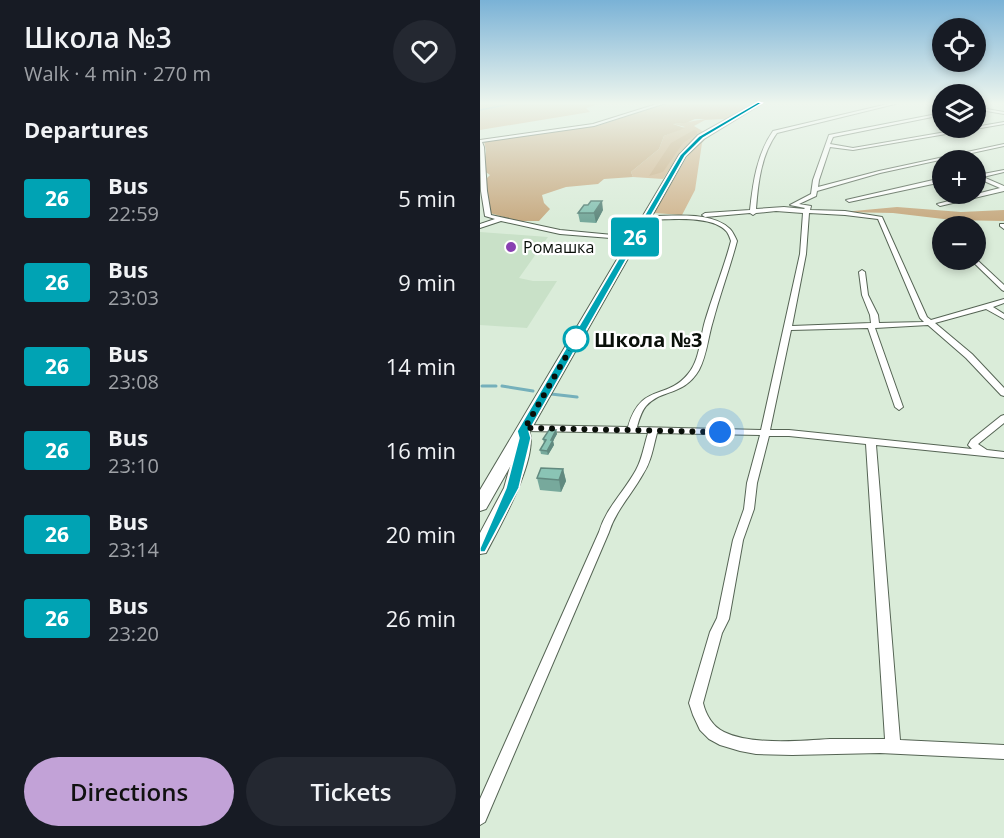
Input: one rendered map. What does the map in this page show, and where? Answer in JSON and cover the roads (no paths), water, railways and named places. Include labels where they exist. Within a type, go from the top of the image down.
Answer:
[{"type":"main road","points":[[480,505],[647,215],[688,148],[695,142]]},
{"type":"main road","points":[[480,548],[512,488],[525,438],[524,429]]},
{"type":"street","points":[[480,142],[488,216],[576,234],[634,239]]},
{"type":"street","points":[[753,213],[755,183],[769,142]]},
{"type":"street","points":[[778,210],[813,197],[827,145],[853,149],[893,142]]},
{"type":"street","points":[[983,150],[1004,145]]},
{"type":"street","points":[[817,189],[932,162]]},
{"type":"street","points":[[986,174],[1004,171]]},
{"type":"street","points":[[986,180],[1004,188]]},
{"type":"street","points":[[849,200],[932,182]]},
{"type":"street","points":[[986,192],[1004,188]]},
{"type":"street","points":[[793,205],[807,209],[880,218],[916,304],[928,322],[969,356],[1004,393]]},
{"type":"street","points":[[647,215],[753,213],[807,209]]},
{"type":"street","points":[[807,209],[804,248],[752,483],[749,509],[737,547],[723,619],[716,632],[696,703],[698,715],[705,726],[723,740],[735,743],[1004,752]]},
{"type":"street","points":[[632,430],[637,411],[644,403],[686,381],[692,374],[701,353],[734,241],[730,233],[709,219],[647,215]]},
{"type":"street","points":[[480,224],[499,220]]},
{"type":"street","points":[[985,270],[1004,289]]},
{"type":"street","points":[[862,273],[866,303],[874,315],[875,325]]},
{"type":"street","points":[[787,328],[928,322],[1004,301]]},
{"type":"street","points":[[987,306],[1004,317]]},
{"type":"street","points":[[875,325],[871,327],[899,406]]},
{"type":"street","points":[[1004,418],[973,445],[981,450],[1004,454]]},
{"type":"street","points":[[524,429],[765,432],[1004,454]]},
{"type":"street","points":[[480,817],[604,532],[608,517],[644,463],[652,431]]},
{"type":"street","points":[[871,442],[893,747]]},
{"type":"waterway","points":[[482,386],[496,386]]},
{"type":"waterway","points":[[502,386],[533,391]]},
{"type":"waterway","points":[[551,394],[577,397]]},
{"type":"place","name":"Ромашка","points":[[511,247]]},
{"type":"place","name":"Школа №3","points":[[576,339]]}]
